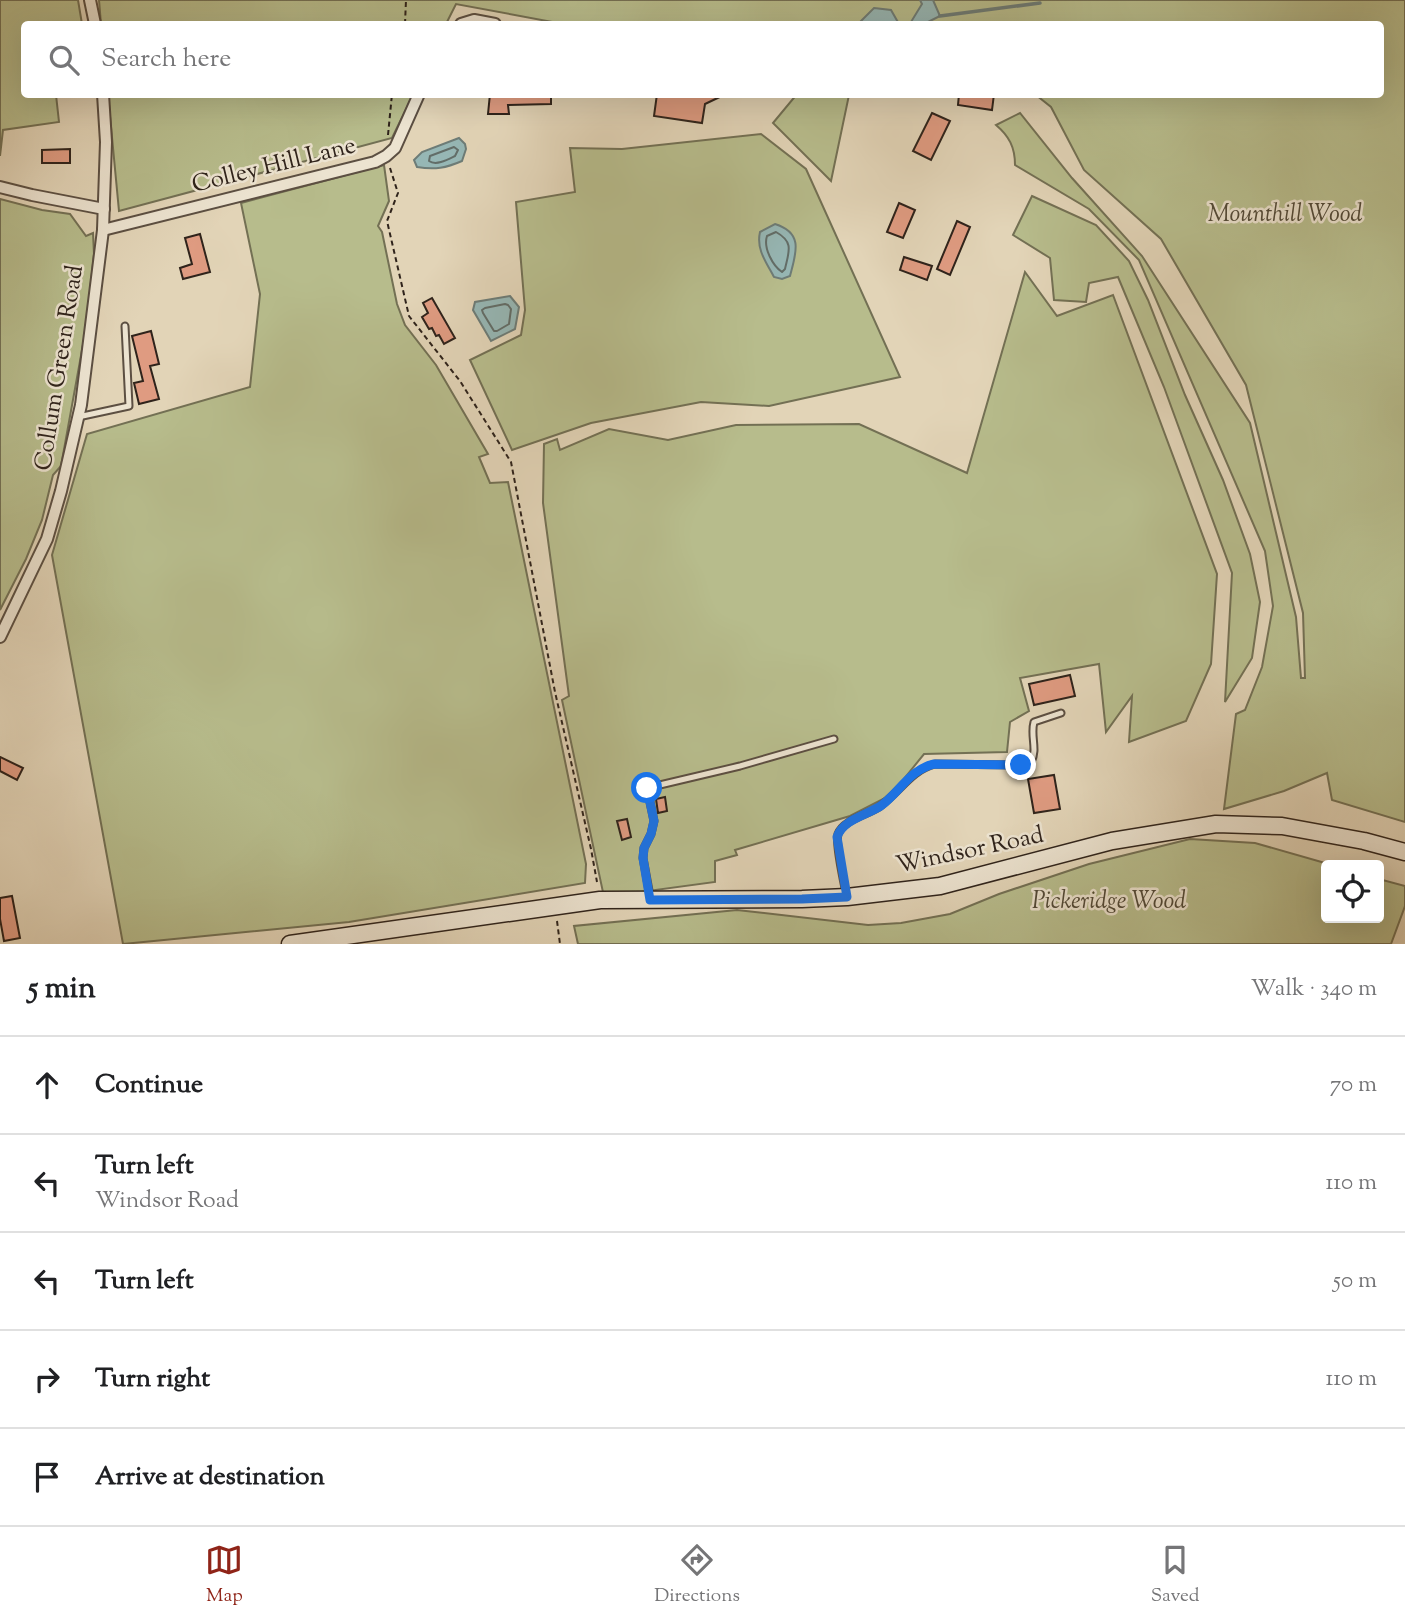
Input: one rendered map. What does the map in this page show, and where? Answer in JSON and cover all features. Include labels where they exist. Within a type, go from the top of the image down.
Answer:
[{"type":"main road","name":"Windsor Road","points":[[290,944],[600,900],[802,899],[847,897],[940,886],[1112,841],[1216,824],[1282,826],[1364,841],[1405,852]]},
{"type":"street","points":[[90,0],[94,21]]},
{"type":"street","name":"Collum Green Road","points":[[0,636],[47,539],[61,491],[80,405],[103,230],[106,142],[103,98]]},
{"type":"street","name":"Colley Hill Lane","points":[[103,230],[375,162],[395,148],[417,98]]},
{"type":"street","points":[[0,187],[104,208]]},
{"type":"lane","points":[[77,418],[129,407],[125,326]]},
{"type":"lane","points":[[847,897],[837,837],[842,828],[882,805],[925,766],[1021,765],[1031,762],[1034,758],[1034,722],[1061,713]]},
{"type":"lane","points":[[650,900],[643,858],[654,821],[647,788],[740,766],[834,739]]},
{"type":"path","points":[[405,21],[406,0]]},
{"type":"path","points":[[391,98],[386,156],[398,193],[387,221],[409,316],[460,381],[511,462],[555,692],[597,882]]},
{"type":"path","points":[[557,919],[560,944]]},
{"type":"green space","points":[[0,0],[78,0],[82,21],[21,21],[21,98],[56,98],[59,122],[3,130],[0,156]]},
{"type":"green space","name":"Mounthill Wood","points":[[99,0],[1405,0],[1405,822],[1332,800],[1327,773],[1284,791],[1224,809],[1236,714],[1245,710],[1262,667],[1273,606],[1265,551],[1139,260],[1089,209],[1015,165],[1010,142],[996,125],[1020,113],[1072,178],[1142,256],[1250,423],[1296,617],[1301,678],[1305,678],[1303,613],[1246,385],[1161,239],[1084,170],[1051,107],[1040,98],[1384,98],[1384,21],[547,21],[456,4],[448,21],[101,21]]},
{"type":"green space","points":[[108,98],[412,98],[392,138],[119,211]]},
{"type":"green space","points":[[794,98],[848,98],[831,181],[773,123]]},
{"type":"green space","points":[[761,134],[806,169],[900,377],[769,406],[701,402],[591,423],[512,450],[470,360],[521,335],[525,310],[516,202],[575,192],[570,148],[622,149]]},
{"type":"green space","points":[[384,165],[389,201],[378,226],[382,232],[397,304],[405,325],[436,365],[488,454],[479,457],[490,483],[508,482],[586,864],[585,883],[349,922],[123,944],[52,555],[87,434],[250,387],[260,294],[241,203]]},
{"type":"green space","points":[[1032,196],[1096,225],[1129,261],[1223,480],[1250,554],[1260,602],[1252,658],[1225,702],[1232,573],[1164,387],[1118,277],[1089,283],[1086,302],[1054,300],[1050,258],[1013,235]]},
{"type":"green space","points":[[0,199],[70,214],[86,236],[93,233],[94,254],[86,328],[61,466],[53,475],[42,520],[26,559],[0,610]]},
{"type":"green space","points":[[1025,272],[1057,316],[1113,295],[1217,574],[1211,664],[1186,721],[1129,742],[1132,696],[1106,732],[1099,664],[1020,678],[1029,711],[1010,722],[1007,752],[924,754],[891,795],[850,816],[735,850],[737,855],[715,861],[715,882],[604,897],[562,700],[569,696],[543,503],[544,444],[557,439],[560,450],[609,429],[668,440],[736,425],[859,424],[967,473]]},
{"type":"green space","name":"Pickeridge Wood","points":[[1190,839],[1255,843],[1321,862],[1321,923],[1384,923],[1384,880],[1405,886],[1405,906],[1391,944],[578,944],[574,926],[737,910],[868,925],[901,923],[950,914],[999,894],[1089,864]]},
{"type":"water","points":[[920,0],[933,0],[940,16],[930,21],[912,21],[922,4]]},
{"type":"water","points":[[874,8],[891,10],[897,21],[861,21]]},
{"type":"water","points":[[459,138],[466,149],[462,161],[440,168],[417,167],[414,160],[422,152]]},
{"type":"water","points":[[775,224],[790,233],[796,245],[790,276],[782,279],[774,277],[759,244],[760,232]]},
{"type":"water","points":[[510,296],[519,307],[515,329],[491,341],[473,310],[475,302]]},
{"type":"building","points":[[490,98],[551,98],[551,104],[508,105],[509,114],[488,114]]},
{"type":"building","points":[[656,98],[718,98],[705,104],[702,123],[654,116]]},
{"type":"building","points":[[959,98],[994,98],[992,110],[958,105]]},
{"type":"building","points":[[932,113],[950,121],[931,160],[913,151]]},
{"type":"building","points":[[70,149],[70,163],[42,163],[42,150]]},
{"type":"building","points":[[899,203],[915,210],[903,238],[887,232]]},
{"type":"building","points":[[957,221],[970,227],[950,275],[937,269]]},
{"type":"building","points":[[200,234],[210,272],[183,279],[180,268],[192,264],[185,238]]},
{"type":"building","points":[[904,257],[932,266],[927,280],[900,270]]},
{"type":"building","points":[[432,298],[455,338],[444,344],[432,328],[429,329],[422,317],[428,313],[423,303]]},
{"type":"building","points":[[151,331],[159,364],[150,366],[159,399],[139,404],[134,383],[143,381],[132,336]]},
{"type":"building","points":[[1070,675],[1075,696],[1034,705],[1029,684]]},
{"type":"building","points":[[0,757],[23,768],[17,780],[0,771]]},
{"type":"building","points":[[1054,775],[1060,809],[1034,813],[1028,779]]},
{"type":"building","points":[[665,797],[667,811],[658,813],[656,799]]},
{"type":"building","points":[[627,819],[631,837],[622,840],[617,821]]},
{"type":"building","points":[[12,896],[20,938],[4,941],[0,898]]},
{"type":"waterway","points":[[940,16],[1040,3]]},
{"type":"route","points":[[647,788],[654,821],[643,858],[650,900],[847,897],[837,837],[839,831],[848,823],[882,805],[925,766],[1021,765]]}]
